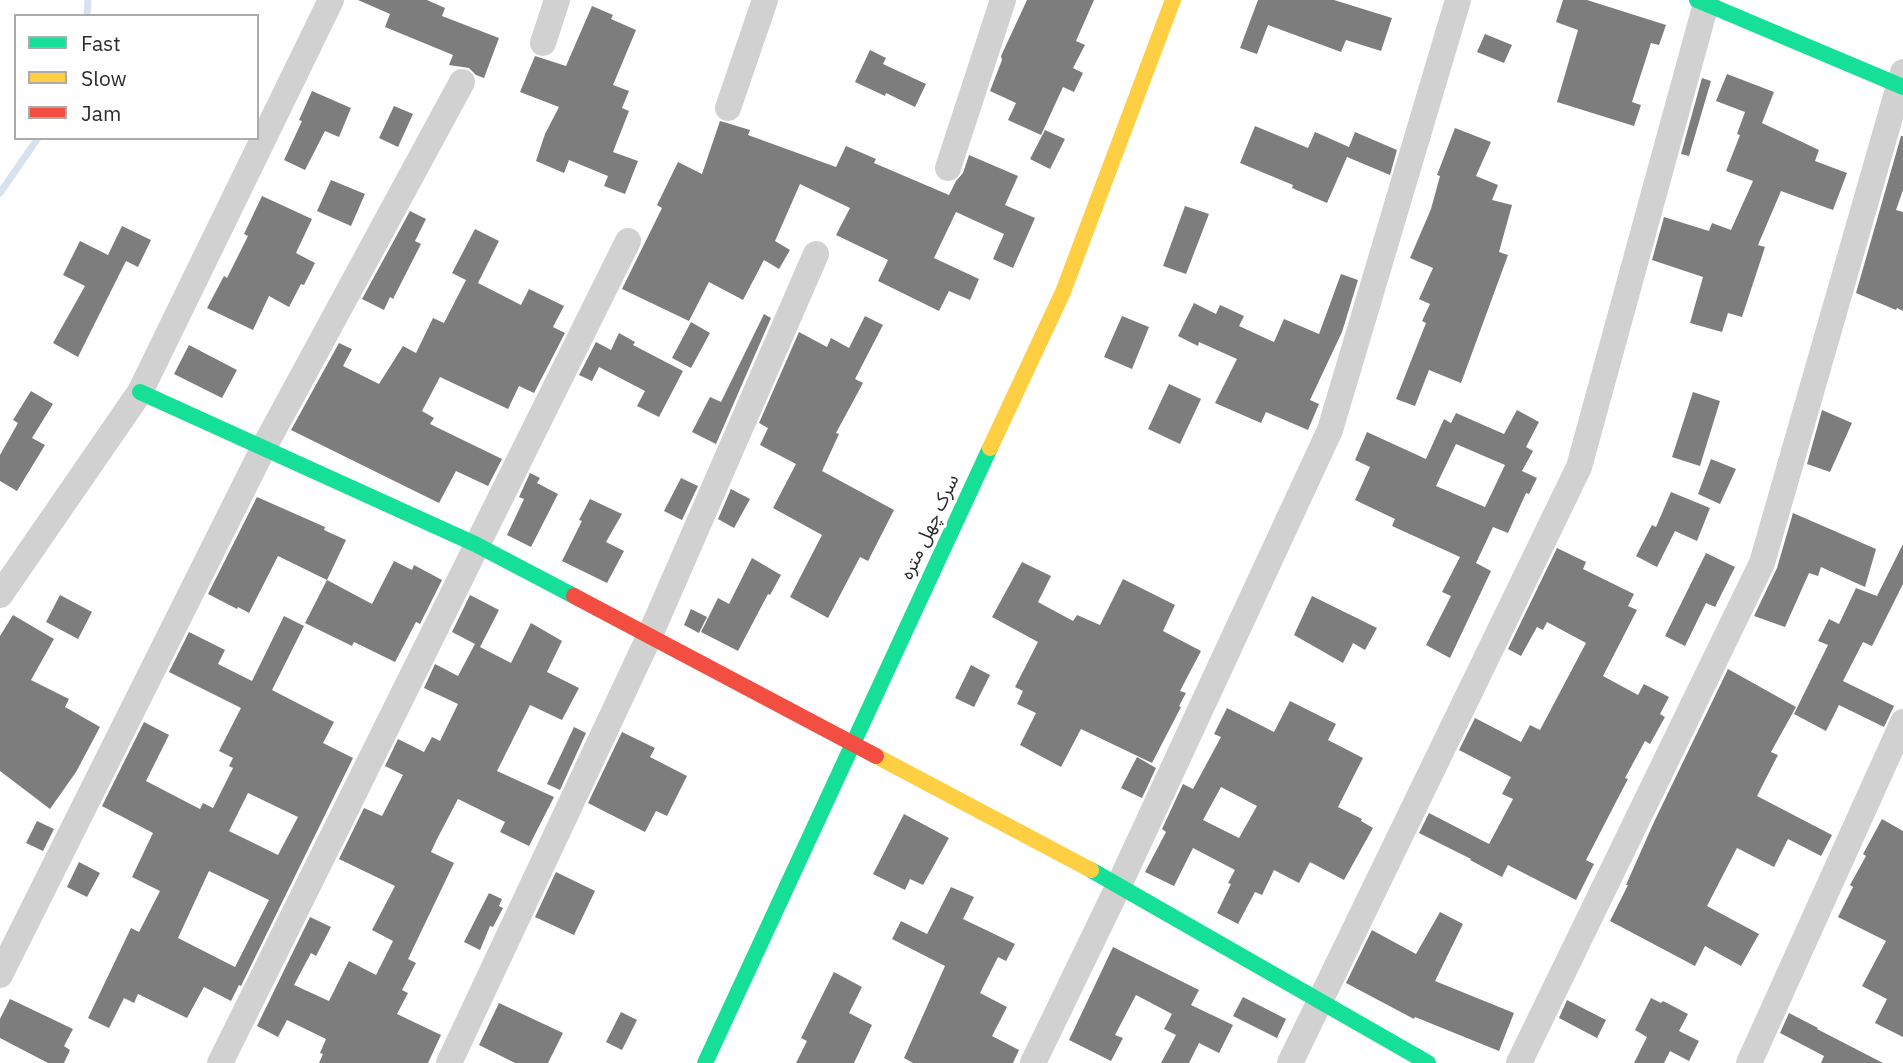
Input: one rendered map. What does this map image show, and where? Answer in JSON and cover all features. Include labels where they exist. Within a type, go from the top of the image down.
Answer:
[{"type":"street","points":[[0,595],[140,392],[331,0]]},
{"type":"street","points":[[543,43],[557,0]]},
{"type":"street","points":[[728,108],[765,0]]},
{"type":"street","points":[[948,168],[1003,0]]},
{"type":"street","name":"سرک چهل متره","points":[[705,1063],[1063,292],[1172,0]]},
{"type":"street","points":[[1033,1063],[1330,430],[1458,0]]},
{"type":"street","points":[[1290,1063],[1579,467],[1704,1],[1902,81],[1762,563],[1519,1063]]},
{"type":"street","points":[[0,975],[263,449],[462,82]]},
{"type":"street","points":[[220,1063],[475,544],[628,241]]},
{"type":"street","points":[[450,1063],[650,635],[816,254]]},
{"type":"street","points":[[140,392],[475,544],[650,635],[1119,884],[1428,1063]]},
{"type":"street","points":[[1749,1063],[1903,722]]},
{"type":"building","points":[[358,0],[427,0],[445,8],[442,16],[499,38],[484,78],[469,68],[449,65],[453,55],[385,27],[390,14]]},
{"type":"building","points":[[1027,0],[1094,0],[1076,41],[1085,45],[1073,68],[1083,73],[1074,92],[1063,87],[1041,135],[1008,120],[1016,103],[990,91],[1002,60],[1001,56]]},
{"type":"building","points":[[1258,0],[1334,0],[1392,18],[1381,51],[1346,40],[1341,52],[1268,25],[1257,54],[1240,48]]},
{"type":"building","points":[[1563,0],[1587,0],[1666,25],[1659,45],[1651,43],[1632,102],[1641,105],[1634,126],[1557,102],[1578,30],[1556,22]]},
{"type":"building","points":[[592,6],[613,15],[611,19],[636,30],[613,85],[629,91],[622,108],[629,111],[613,152],[638,161],[625,194],[604,186],[608,176],[569,160],[564,173],[536,161],[545,134],[559,107],[520,92],[535,56],[566,66]]},
{"type":"building","points":[[1485,34],[1512,45],[1504,63],[1477,52]]},
{"type":"building","points":[[870,50],[886,58],[883,64],[926,84],[915,107],[855,82]]},
{"type":"building","points":[[1727,74],[1774,92],[1762,123],[1819,150],[1815,161],[1847,173],[1833,210],[1781,191],[1758,245],[1765,247],[1742,317],[1728,313],[1722,332],[1690,323],[1703,277],[1652,260],[1664,217],[1709,231],[1712,223],[1731,230],[1753,181],[1726,171],[1740,135],[1737,134],[1745,112],[1716,101]]},
{"type":"building","points":[[1702,78],[1711,81],[1689,156],[1681,154]]},
{"type":"building","points":[[312,91],[351,108],[339,137],[325,131],[305,170],[284,160]]},
{"type":"building","points":[[394,106],[413,114],[398,147],[379,138]]},
{"type":"building","points":[[720,121],[750,130],[748,135],[836,167],[846,146],[876,159],[874,163],[949,195],[963,173],[969,155],[1018,176],[1005,205],[1035,218],[1013,268],[993,259],[1004,234],[956,212],[934,258],[979,279],[970,300],[949,291],[939,311],[878,281],[888,260],[836,235],[850,208],[800,184],[775,241],[790,250],[779,269],[764,260],[743,300],[709,282],[689,321],[622,289],[662,208],[657,205],[678,162],[702,174]]},
{"type":"building","points":[[1255,126],[1308,148],[1315,132],[1349,147],[1355,132],[1397,150],[1390,175],[1347,157],[1327,203],[1292,188],[1293,185],[1240,163]]},
{"type":"building","points":[[1455,128],[1491,142],[1476,176],[1498,185],[1492,200],[1512,205],[1499,252],[1508,255],[1461,383],[1429,370],[1415,406],[1396,399],[1426,323],[1422,321],[1430,304],[1419,299],[1433,268],[1410,258],[1431,209],[1440,176],[1437,175]]},
{"type":"building","points":[[1045,130],[1065,139],[1050,169],[1030,159]]},
{"type":"building","points":[[1901,136],[1903,190],[1896,210],[1903,212],[1903,311],[1856,293]]},
{"type":"building","points":[[331,180],[365,194],[351,226],[317,211]]},
{"type":"building","points":[[262,196],[312,219],[296,253],[315,263],[289,307],[269,296],[253,330],[207,308],[224,276],[227,278],[248,236],[244,234]]},
{"type":"building","points":[[1185,206],[1209,214],[1186,274],[1163,266]]},
{"type":"building","points":[[410,211],[426,219],[415,241],[421,244],[393,299],[390,297],[384,310],[362,299]]},
{"type":"building","points":[[122,226],[151,240],[138,267],[126,261],[78,357],[53,343],[85,286],[63,275],[80,241],[108,255]]},
{"type":"building","points":[[475,229],[499,241],[478,283],[521,305],[529,289],[564,306],[553,327],[565,333],[534,393],[519,386],[508,409],[440,377],[422,411],[434,418],[430,424],[502,459],[488,486],[456,471],[439,503],[291,430],[339,343],[352,349],[343,366],[379,384],[403,346],[416,353],[433,318],[444,323],[466,280],[452,273]]},
{"type":"building","points":[[1341,274],[1358,280],[1342,332],[1310,400],[1319,404],[1308,430],[1266,412],[1261,423],[1215,403],[1237,359],[1178,336],[1194,303],[1216,314],[1220,305],[1244,316],[1239,326],[1274,342],[1284,319],[1319,334]]},
{"type":"building","points":[[764,314],[771,318],[716,444],[692,432],[710,397],[721,402]]},
{"type":"building","points":[[865,316],[883,325],[855,379],[863,383],[836,433],[839,434],[822,471],[894,510],[868,561],[860,557],[828,618],[790,597],[822,535],[773,508],[796,464],[760,445],[768,428],[759,423],[799,332],[827,347],[831,338],[849,348]]},
{"type":"building","points":[[1122,316],[1149,327],[1132,369],[1104,357]]},
{"type":"building","points":[[691,322],[710,333],[691,368],[672,358]]},
{"type":"building","points":[[619,333],[635,342],[633,345],[683,371],[659,417],[637,406],[645,391],[599,367],[592,381],[579,375],[596,342],[611,350]]},
{"type":"building","points":[[189,345],[237,370],[222,398],[174,374]]},
{"type":"building","points":[[1169,384],[1201,399],[1180,444],[1148,429]]},
{"type":"building","points":[[31,391],[53,404],[32,438],[45,445],[17,491],[0,481],[0,455],[18,423],[13,420]]},
{"type":"building","points":[[1693,392],[1720,401],[1700,466],[1672,457]]},
{"type":"building","points":[[1517,410],[1539,422],[1526,447],[1533,451],[1522,471],[1537,478],[1529,494],[1526,493],[1508,533],[1493,527],[1476,563],[1491,571],[1450,658],[1426,645],[1451,596],[1442,592],[1460,557],[1392,526],[1395,519],[1355,500],[1370,467],[1355,460],[1367,432],[1426,459],[1444,419],[1451,423],[1456,413],[1504,434]],"holes":[[[1456,444],[1505,465],[1485,507],[1436,486]]]},
{"type":"building","points":[[1822,410],[1852,423],[1830,472],[1807,464]]},
{"type":"building","points":[[1711,459],[1736,469],[1720,504],[1698,494]]},
{"type":"building","points":[[530,473],[540,478],[537,483],[558,494],[531,547],[507,535],[524,499],[519,497]]},
{"type":"building","points":[[681,478],[698,486],[682,520],[664,511]]},
{"type":"building","points":[[731,489],[750,499],[734,528],[718,519]]},
{"type":"building","points":[[1671,492],[1710,508],[1697,541],[1675,531],[1657,567],[1636,556],[1652,525],[1656,527]]},
{"type":"building","points":[[257,497],[325,527],[324,530],[346,540],[327,580],[278,556],[249,613],[208,594]]},
{"type":"building","points":[[590,499],[622,514],[606,542],[624,551],[607,583],[562,561]]},
{"type":"building","points":[[1793,513],[1876,549],[1865,587],[1821,567],[1818,576],[1809,573],[1785,627],[1754,616],[1777,568]]},
{"type":"building","points":[[1903,544],[1903,584],[1872,646],[1863,642],[1843,681],[1894,706],[1884,727],[1839,705],[1826,731],[1794,714],[1828,645],[1818,641],[1829,619],[1839,624],[1856,588],[1877,596]]},
{"type":"building","points":[[1557,548],[1586,562],[1583,569],[1634,594],[1628,606],[1637,610],[1603,676],[1638,695],[1644,684],[1669,697],[1660,714],[1665,717],[1650,744],[1645,741],[1586,860],[1594,864],[1576,900],[1508,865],[1502,877],[1419,833],[1429,813],[1489,844],[1513,799],[1502,794],[1511,777],[1459,750],[1475,718],[1521,742],[1530,725],[1540,730],[1586,643],[1547,622],[1543,630],[1537,627],[1521,656],[1508,649]]},
{"type":"building","points":[[1706,553],[1735,567],[1715,607],[1706,603],[1685,646],[1665,636]]},
{"type":"building","points":[[752,558],[781,575],[738,651],[701,632],[718,598],[729,604]]},
{"type":"building","points":[[394,561],[412,570],[414,565],[442,580],[420,624],[416,622],[395,662],[354,642],[352,646],[305,623],[327,580],[372,604]]},
{"type":"building","points":[[1022,562],[1051,576],[1038,602],[1073,621],[1077,615],[1100,625],[1123,579],[1175,605],[1163,631],[1201,651],[1180,691],[1186,693],[1179,706],[1181,707],[1152,763],[1081,729],[1061,767],[1020,745],[1036,713],[1017,704],[1023,691],[1015,687],[1038,642],[992,617]]},
{"type":"building","points":[[60,595],[92,612],[78,639],[46,622]]},
{"type":"building","points":[[470,595],[499,610],[480,647],[511,663],[531,623],[562,641],[547,672],[579,688],[562,720],[530,705],[497,771],[554,797],[529,846],[500,832],[505,822],[458,799],[437,839],[431,852],[454,863],[408,959],[416,963],[402,990],[408,993],[397,1014],[441,1035],[428,1063],[319,1063],[326,1039],[287,1020],[278,1037],[257,1026],[310,917],[331,927],[316,956],[311,953],[294,985],[329,1001],[349,961],[376,975],[393,941],[372,930],[395,886],[339,859],[364,808],[382,816],[403,775],[385,766],[398,739],[424,752],[432,737],[440,741],[458,704],[424,688],[435,664],[458,676],[475,644],[452,632]]},
{"type":"building","points":[[1312,596],[1377,628],[1365,650],[1353,643],[1343,663],[1294,635]]},
{"type":"building","points":[[691,609],[707,617],[699,633],[684,625]]},
{"type":"building","points":[[13,615],[54,639],[31,680],[69,699],[65,707],[100,727],[76,772],[50,809],[0,771],[0,636]]},
{"type":"building","points":[[284,616],[304,626],[272,690],[334,722],[323,743],[353,758],[241,986],[239,985],[231,1001],[204,987],[187,1018],[138,994],[134,1003],[124,998],[109,1028],[88,1018],[131,928],[139,932],[160,891],[132,877],[153,833],[102,806],[144,722],[169,735],[146,781],[200,809],[203,803],[213,808],[233,768],[229,766],[233,758],[219,751],[241,708],[169,672],[189,632],[225,650],[218,664],[252,681]],"holes":[[[248,793],[298,817],[278,855],[229,831]],[[209,871],[269,900],[235,967],[178,938]]]},
{"type":"building","points":[[971,665],[990,675],[974,707],[955,698]]},
{"type":"building","points":[[1728,669],[1796,707],[1771,752],[1778,755],[1757,796],[1832,835],[1821,856],[1788,839],[1774,867],[1737,848],[1707,906],[1759,934],[1741,966],[1705,946],[1695,966],[1610,921],[1654,822]]},
{"type":"building","points":[[1290,701],[1336,724],[1328,740],[1363,758],[1338,807],[1373,828],[1344,880],[1310,862],[1299,883],[1274,870],[1262,895],[1255,892],[1238,924],[1217,913],[1235,870],[1193,848],[1174,886],[1145,872],[1166,832],[1162,829],[1183,784],[1193,789],[1221,737],[1214,734],[1227,708],[1274,732]],"holes":[[[1221,787],[1257,806],[1239,838],[1203,820]]]},
{"type":"building","points":[[574,727],[586,733],[560,790],[547,784]]},
{"type":"building","points":[[622,732],[655,748],[650,757],[687,776],[667,816],[656,811],[645,832],[588,803]]},
{"type":"building","points":[[1137,757],[1156,768],[1142,798],[1121,788]]},
{"type":"building","points":[[904,814],[949,838],[923,885],[910,879],[905,890],[873,874]]},
{"type":"building","points":[[1882,819],[1903,831],[1903,1037],[1875,1023],[1887,999],[1862,986],[1886,941],[1838,917],[1853,887],[1850,885],[1866,856],[1863,854]]},
{"type":"building","points":[[37,821],[54,829],[43,851],[26,843]]},
{"type":"building","points":[[79,862],[100,873],[87,897],[67,887]]},
{"type":"building","points":[[556,872],[595,891],[574,935],[535,917]]},
{"type":"building","points":[[951,887],[974,897],[963,919],[1015,944],[1006,961],[998,957],[980,993],[1007,1007],[992,1036],[1019,1050],[1013,1063],[913,1063],[904,1058],[945,966],[892,939],[901,921],[927,934]]},
{"type":"building","points":[[489,893],[502,899],[499,906],[503,908],[493,927],[490,926],[480,950],[464,942]]},
{"type":"building","points":[[1440,912],[1463,924],[1435,981],[1514,1013],[1499,1051],[1415,1017],[1414,1019],[1346,983],[1372,930],[1416,954]]},
{"type":"building","points":[[1113,947],[1199,990],[1191,1005],[1233,1025],[1219,1053],[1199,1043],[1189,1063],[1161,1063],[1176,1035],[1164,1029],[1172,1014],[1136,995],[1115,1035],[1123,1038],[1111,1061],[1069,1040]]},
{"type":"building","points":[[834,972],[862,987],[849,1013],[872,1025],[854,1063],[796,1063],[807,1041],[801,1038]]},
{"type":"building","points":[[1243,997],[1286,1019],[1277,1038],[1233,1016]]},
{"type":"building","points":[[1651,998],[1688,1014],[1679,1031],[1699,1041],[1689,1061],[1670,1051],[1664,1063],[1634,1063],[1647,1037],[1635,1030]]},
{"type":"building","points":[[10,999],[73,1029],[64,1046],[70,1050],[64,1063],[48,1063],[0,1038],[0,1019]]},
{"type":"building","points":[[1567,1000],[1606,1020],[1597,1038],[1559,1018]]},
{"type":"building","points":[[499,1003],[563,1033],[548,1063],[515,1063],[479,1045]]},
{"type":"building","points":[[621,1012],[637,1020],[622,1050],[606,1042]]},
{"type":"building","points":[[1789,1013],[1883,1063],[1821,1063],[1824,1056],[1780,1033]]},
{"type":"waterway","points":[[87,14],[88,0]]},
{"type":"waterway","points":[[0,193],[37,140]]},
{"type":"traffic: fast","points":[[1697,0],[1903,87]]},
{"type":"traffic: fast","points":[[140,392],[475,544],[574,596]]},
{"type":"traffic: fast","points":[[705,1063],[990,448]]},
{"type":"traffic: fast","points":[[1091,870],[1428,1063]]},
{"type":"traffic: slow","points":[[990,448],[1063,292],[1173,0]]},
{"type":"traffic: slow","points":[[876,756],[1091,870]]},
{"type":"traffic: jam","points":[[574,596],[876,756]]}]
